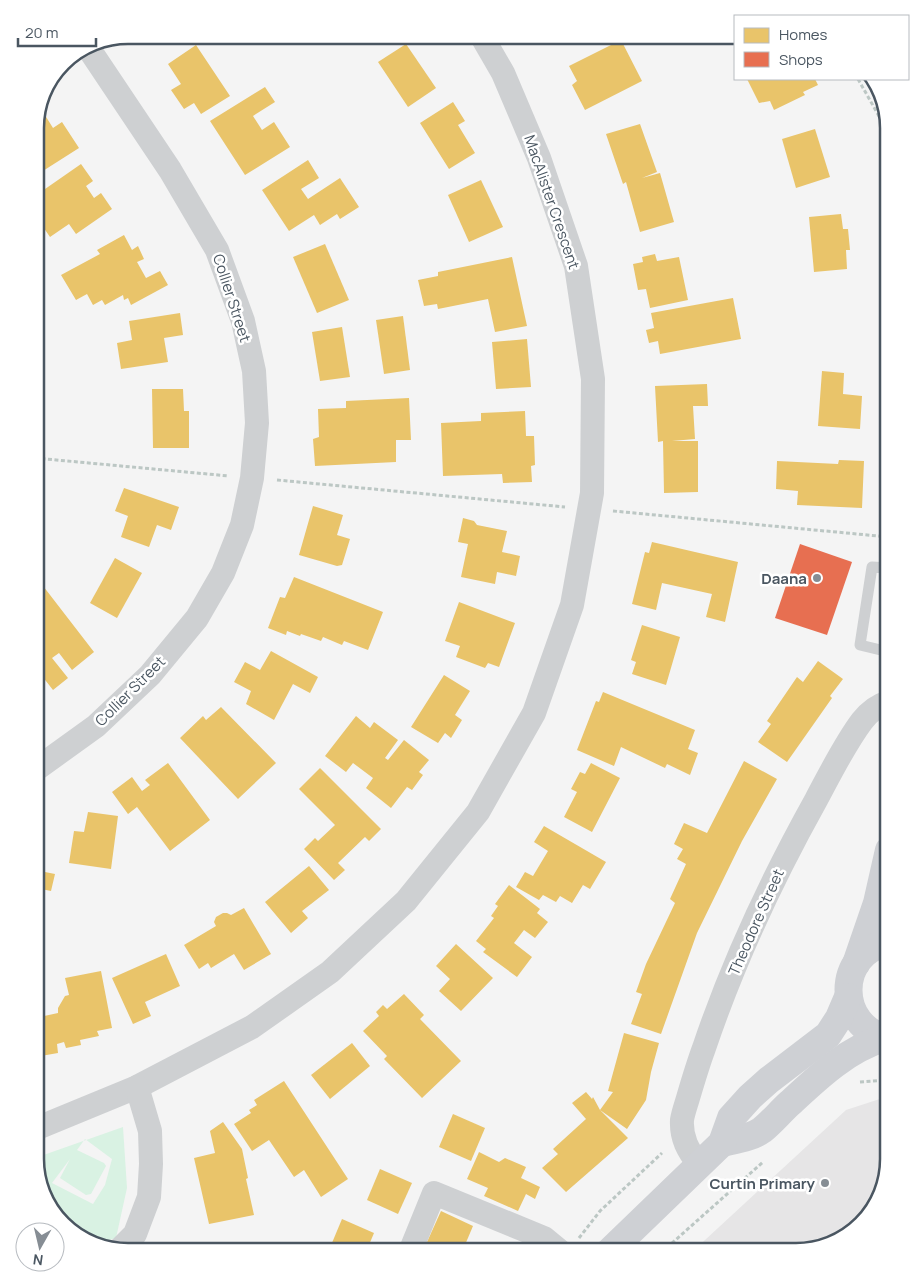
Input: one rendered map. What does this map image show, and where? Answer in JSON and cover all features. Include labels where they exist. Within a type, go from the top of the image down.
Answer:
[{"type":"main road","points":[[618,1243],[722,1142],[731,1118],[750,1097],[828,1035],[836,1024],[848,997],[849,985],[880,890]]},
{"type":"main road","points":[[854,970],[866,953],[880,945]]},
{"type":"main road","points":[[848,997],[852,1011],[859,1022],[868,1030],[880,1035]]},
{"type":"main road","points":[[722,1142],[742,1138],[762,1130],[791,1102],[844,1057],[860,1046],[880,1040]]},
{"type":"street","name":"MacAlister Crescent","points":[[44,1124],[137,1087],[252,1027],[330,972],[406,901],[478,812],[534,712],[572,605],[592,493],[593,379],[576,266],[539,158],[503,73],[486,44]]},
{"type":"street","name":"Collier Street","points":[[44,764],[96,726],[150,675],[197,618],[223,573],[242,525],[252,478],[257,423],[254,371],[243,321],[217,250],[170,170],[91,52]]},
{"type":"street","name":"Theodore Street","points":[[699,1164],[689,1152],[682,1134],[682,1118],[712,1024],[765,896],[782,863],[846,745],[862,721],[880,706]]},
{"type":"street","points":[[126,1243],[135,1234],[149,1197],[150,1131],[137,1087]]},
{"type":"street","points":[[414,1243],[434,1193],[544,1238],[550,1243]]},
{"type":"lane","points":[[880,567],[872,567],[860,645],[880,650]]},
{"type":"path","points":[[859,80],[879,114]]},
{"type":"path","points":[[44,459],[880,536]]},
{"type":"shaded area","name":"Curtin Primary","points":[[880,1099],[880,1171],[874,1192],[856,1219],[829,1237],[808,1243],[702,1243],[846,1110]]},
{"type":"green space","points":[[123,1127],[127,1188],[116,1238],[107,1241],[90,1235],[68,1219],[61,1211],[50,1192],[44,1171],[44,1155],[84,1141],[77,1150],[104,1163],[106,1166],[91,1194],[86,1195],[60,1178],[70,1159],[52,1183],[93,1204],[105,1185],[112,1159],[86,1140]]},
{"type":"building: Homes","points":[[406,44],[436,88],[408,107],[378,62]]},
{"type":"building: Homes","points":[[613,44],[623,44],[642,81],[585,110],[572,85],[577,81],[569,66]]},
{"type":"building: Homes","points":[[196,45],[230,96],[201,114],[194,103],[184,109],[171,90],[181,84],[168,64]]},
{"type":"building: Homes","points":[[748,80],[816,80],[818,85],[803,92],[805,95],[774,110],[770,101],[759,103]]},
{"type":"building: Homes","points":[[265,87],[275,102],[253,116],[262,130],[274,122],[290,147],[245,175],[210,121]]},
{"type":"building: Homes","points":[[453,102],[465,121],[458,125],[475,153],[449,169],[420,123]]},
{"type":"building: Homes","points":[[45,115],[53,128],[62,122],[79,148],[44,170]]},
{"type":"building: Homes","points":[[640,124],[657,172],[642,178],[660,173],[674,222],[640,232],[626,182],[623,184],[606,134]]},
{"type":"building: Homes","points":[[815,129],[830,177],[796,188],[782,139]]},
{"type":"building: Homes","points":[[308,160],[319,178],[301,189],[308,199],[340,178],[359,207],[340,219],[337,214],[320,225],[314,215],[289,231],[262,190]]},
{"type":"building: Homes","points":[[81,164],[93,181],[86,186],[94,198],[101,193],[112,209],[76,234],[69,224],[50,237],[44,228],[44,190]]},
{"type":"building: Homes","points":[[481,180],[503,227],[469,242],[448,195]]},
{"type":"building: Homes","points":[[841,214],[843,229],[848,229],[850,250],[846,250],[847,269],[814,272],[809,217]]},
{"type":"building: Homes","points":[[124,235],[132,250],[138,246],[144,259],[137,262],[146,278],[160,271],[168,285],[131,305],[128,298],[124,300],[123,295],[105,305],[102,300],[93,305],[87,294],[76,300],[61,275],[100,254],[97,250]]},
{"type":"building: Homes","points":[[325,244],[349,300],[317,313],[293,257]]},
{"type":"building: Homes","points":[[655,254],[657,261],[679,257],[688,300],[650,308],[646,289],[638,290],[633,264],[643,262],[642,257]]},
{"type":"building: Homes","points":[[512,257],[527,326],[495,332],[488,299],[438,309],[437,304],[424,306],[418,280],[438,276],[438,272]]},
{"type":"building: Homes","points":[[733,298],[741,339],[660,354],[658,341],[649,343],[646,330],[654,328],[651,313]]},
{"type":"building: Homes","points":[[180,313],[183,335],[164,338],[168,362],[121,369],[117,343],[132,340],[129,321]]},
{"type":"building: Homes","points":[[403,316],[410,370],[384,374],[376,320]]},
{"type":"building: Homes","points":[[342,327],[350,377],[320,381],[312,332]]},
{"type":"building: Homes","points":[[527,339],[531,387],[496,389],[492,342]]},
{"type":"building: Homes","points":[[822,371],[844,373],[843,394],[862,396],[860,429],[818,426]]},
{"type":"building: Homes","points":[[707,384],[708,406],[693,406],[695,439],[672,441],[698,441],[698,492],[664,493],[663,441],[658,442],[655,386]]},
{"type":"building: Homes","points":[[152,389],[183,389],[184,411],[189,411],[189,448],[153,448]]},
{"type":"building: Homes","points":[[409,398],[411,440],[396,440],[396,462],[315,466],[313,439],[319,437],[318,409],[346,408],[346,401]]},
{"type":"building: Homes","points":[[525,411],[526,436],[534,436],[535,465],[531,466],[532,482],[503,483],[502,474],[443,476],[441,423],[481,421],[481,413]]},
{"type":"building: Homes","points":[[839,460],[864,461],[862,508],[797,505],[798,491],[776,489],[777,461],[838,464]]},
{"type":"building: Homes","points":[[124,488],[179,507],[171,530],[157,525],[149,547],[121,537],[128,516],[115,511]]},
{"type":"building: Homes","points":[[313,506],[343,515],[337,535],[350,539],[342,565],[337,566],[299,555]]},
{"type":"building: Homes","points":[[463,518],[474,521],[477,525],[507,531],[502,552],[520,556],[516,576],[497,572],[495,584],[461,577],[468,544],[458,542]]},
{"type":"building: Homes","points":[[652,542],[738,562],[725,622],[706,617],[712,594],[662,583],[656,610],[632,604],[645,552],[649,553]]},
{"type":"building: Homes","points":[[115,558],[142,573],[117,618],[90,603]]},
{"type":"building: Homes","points":[[294,577],[383,612],[368,650],[344,641],[342,645],[323,637],[321,641],[287,631],[286,635],[268,628],[280,597],[285,598]]},
{"type":"building: Homes","points":[[44,587],[94,652],[72,670],[59,653],[52,658],[68,678],[53,690],[44,678]]},
{"type":"building: Homes","points":[[459,602],[515,623],[499,667],[488,663],[485,668],[456,657],[460,646],[445,641]]},
{"type":"building: Homes","points":[[642,625],[680,637],[666,685],[632,674],[636,662],[631,660]]},
{"type":"building: Homes","points":[[271,651],[318,677],[310,693],[293,684],[274,720],[246,704],[251,691],[234,682],[245,662],[260,670]]},
{"type":"building: Homes","points":[[818,661],[843,679],[830,696],[832,698],[787,762],[758,742],[771,724],[767,721],[797,677],[803,682]]},
{"type":"building: Homes","points":[[444,675],[470,691],[455,715],[462,720],[451,738],[445,733],[438,743],[411,727]]},
{"type":"building: Homes","points":[[603,692],[695,730],[688,749],[698,753],[690,775],[667,764],[665,768],[621,747],[614,766],[577,750],[596,701],[599,702]]},
{"type":"building: Homes","points":[[221,707],[276,763],[238,799],[180,738],[203,716],[206,720]]},
{"type":"building: Homes","points":[[356,716],[370,728],[374,722],[398,740],[385,758],[388,760],[404,740],[429,760],[419,772],[423,775],[412,790],[407,787],[391,808],[366,788],[373,778],[353,763],[346,772],[325,756]]},
{"type":"building: Homes","points":[[744,761],[777,779],[742,841],[697,933],[661,1034],[631,1024],[642,994],[636,992],[646,964],[675,903],[670,899],[686,864],[677,859],[683,849],[674,844],[684,823],[707,833]]},
{"type":"building: Homes","points":[[168,763],[210,820],[170,851],[137,807],[128,814],[112,792],[132,777],[142,791],[150,785],[145,780]]},
{"type":"building: Homes","points":[[591,763],[620,778],[592,832],[564,817],[577,792],[571,789],[580,772],[585,774]]},
{"type":"building: Homes","points":[[320,768],[381,829],[369,841],[365,837],[338,863],[345,870],[334,880],[304,849],[315,838],[318,841],[335,825],[299,789]]},
{"type":"building: Homes","points":[[88,812],[118,816],[111,869],[69,863],[74,831],[84,832]]},
{"type":"building: Homes","points":[[544,826],[606,862],[590,889],[583,885],[572,903],[560,896],[556,902],[543,895],[539,900],[516,887],[525,872],[533,876],[548,851],[534,842]]},
{"type":"building: Homes","points":[[309,866],[329,890],[302,911],[308,918],[291,933],[265,902]]},
{"type":"building: Homes","points":[[44,872],[55,874],[51,891],[44,890]]},
{"type":"building: Homes","points":[[509,885],[540,909],[537,913],[548,922],[535,938],[524,930],[514,943],[532,957],[517,977],[483,952],[486,949],[476,941],[494,918],[491,916],[498,906],[495,904]]},
{"type":"building: Homes","points":[[244,908],[271,954],[244,970],[234,954],[211,968],[208,963],[199,969],[184,945],[216,926],[214,922],[216,917],[223,913],[231,915]]},
{"type":"building: Homes","points":[[456,944],[493,978],[461,1011],[439,991],[450,979],[436,966]]},
{"type":"building: Homes","points":[[166,954],[180,986],[145,1002],[151,1016],[133,1024],[112,978]]},
{"type":"building: Homes","points":[[101,971],[112,1028],[97,1031],[99,1036],[80,1040],[81,1045],[66,1048],[64,1042],[57,1044],[58,1053],[44,1055],[44,1016],[58,1013],[58,1008],[65,996],[69,995],[65,978]]},
{"type":"building: Homes","points":[[404,994],[424,1015],[420,1019],[461,1061],[422,1098],[384,1059],[387,1056],[363,1031],[379,1016],[376,1012],[383,1005],[387,1009]]},
{"type":"building: Homes","points":[[624,1033],[659,1043],[646,1100],[627,1129],[600,1110],[613,1092],[608,1091]]},
{"type":"building: Homes","points":[[352,1043],[370,1066],[330,1099],[311,1075]]},
{"type":"building: Homes","points":[[284,1081],[348,1179],[321,1197],[304,1170],[294,1177],[269,1140],[252,1151],[234,1124],[251,1113],[249,1110],[257,1105],[254,1100]]},
{"type":"building: Homes","points":[[586,1092],[592,1099],[593,1097],[600,1110],[628,1138],[566,1192],[542,1168],[558,1154],[553,1149],[586,1119],[572,1103]]},
{"type":"building: Homes","points":[[453,1114],[485,1128],[471,1161],[439,1147]]},
{"type":"building: Homes","points":[[223,1122],[242,1149],[254,1215],[209,1224],[194,1158],[215,1153],[210,1131]]},
{"type":"building: Homes","points":[[479,1152],[499,1162],[505,1158],[526,1167],[521,1178],[540,1187],[535,1199],[526,1194],[518,1211],[484,1196],[488,1188],[467,1179]]},
{"type":"building: Homes","points":[[380,1169],[412,1183],[398,1214],[367,1200]]},
{"type":"building: Homes","points":[[441,1211],[473,1226],[466,1243],[427,1242]]},
{"type":"building: Homes","points":[[342,1219],[374,1233],[370,1243],[332,1243]]},
{"type":"building: Shops","name":"Daana","points":[[800,544],[852,562],[827,635],[775,618]]},
{"type":"place","name":"Daana","points":[[817,578]]},
{"type":"place","name":"Curtin Primary","points":[[825,1183]]}]
